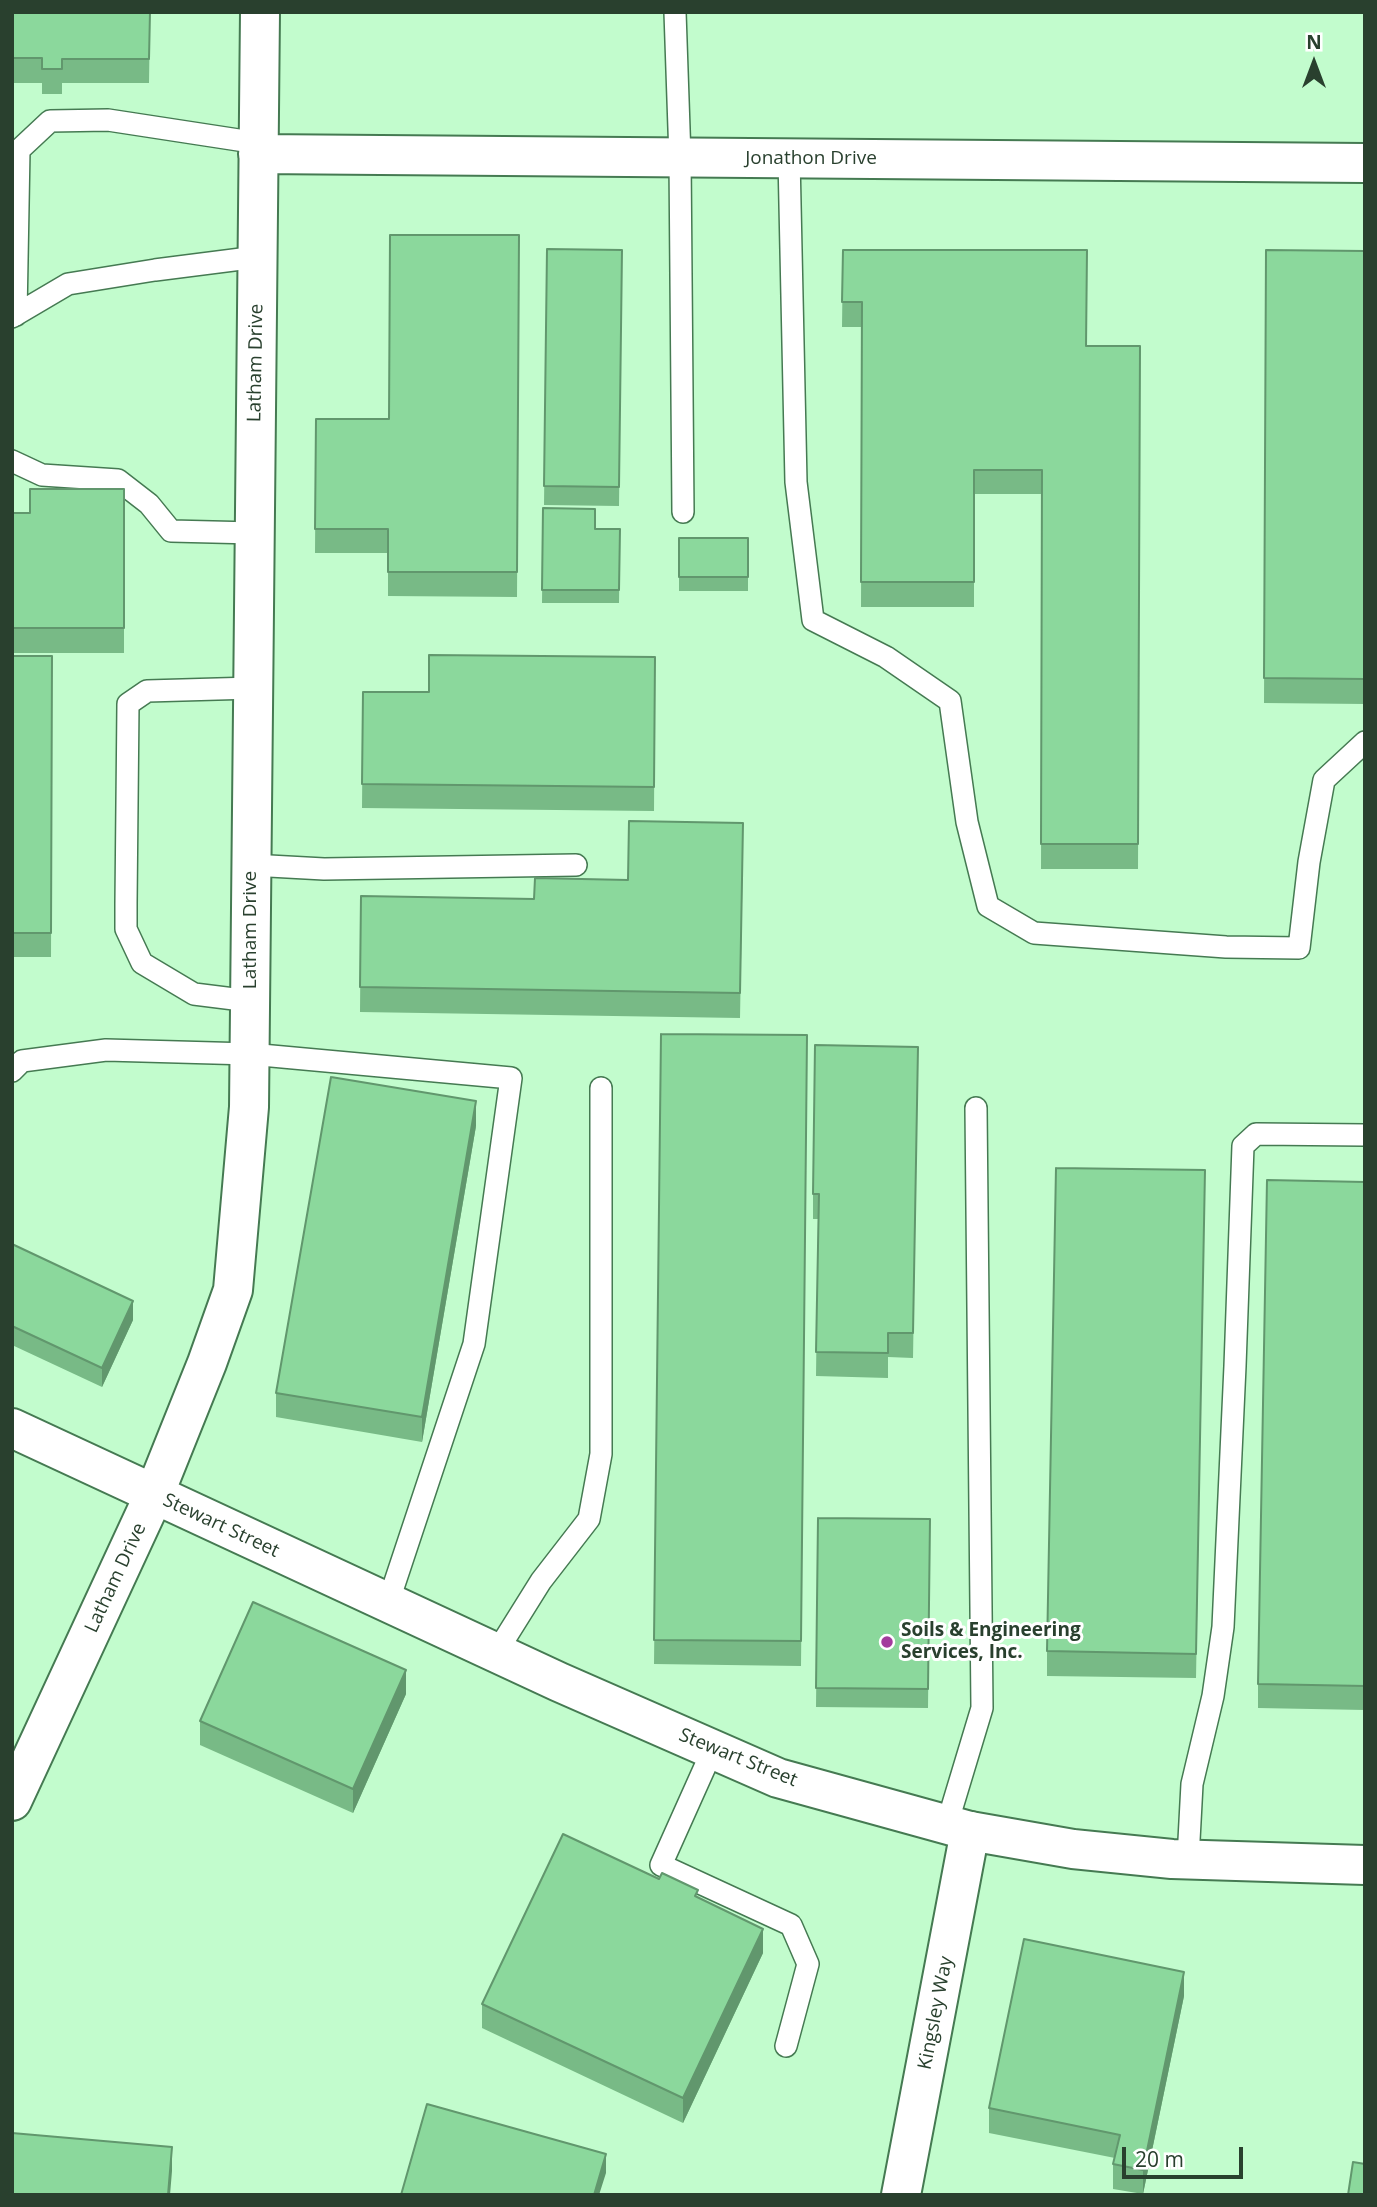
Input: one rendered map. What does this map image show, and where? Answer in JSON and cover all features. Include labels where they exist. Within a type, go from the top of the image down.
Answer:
[{"type":"street","name":"Latham Drive","points":[[12,1801],[154,1494],[207,1363],[233,1290],[249,1107],[260,12]]},
{"type":"street","name":"Jonathon Drive","points":[[258,149],[680,158],[1365,163]]},
{"type":"street","name":"Stewart Street","points":[[12,1428],[388,1604],[778,1778],[959,1827],[1073,1849],[1188,1859],[1365,1865]]},
{"type":"street","name":"Kingsley Way","points":[[901,2195],[959,1827]]},
{"type":"lane","points":[[675,12],[680,158],[683,512]]},
{"type":"lane","points":[[14,316],[19,150],[50,121],[108,120],[258,149]]},
{"type":"lane","points":[[789,158],[796,482],[813,620],[886,657],[950,701],[967,822],[988,906],[1034,933],[1226,947],[1299,948],[1308,862],[1324,780],[1365,742]]},
{"type":"lane","points":[[14,316],[68,284],[257,257]]},
{"type":"lane","points":[[12,461],[41,475],[118,480],[149,504],[171,531],[254,533]]},
{"type":"lane","points":[[250,1001],[194,994],[142,963],[126,929],[126,903],[128,704],[147,691],[253,688]]},
{"type":"lane","points":[[251,864],[324,869],[576,864]]},
{"type":"lane","points":[[12,1072],[22,1061],[106,1050],[250,1054],[511,1078],[474,1344],[388,1604]]},
{"type":"lane","points":[[496,1653],[541,1581],[589,1519],[601,1454],[601,1088]]},
{"type":"lane","points":[[959,1827],[982,1708],[976,1108]]},
{"type":"lane","points":[[1188,1859],[1192,1784],[1213,1696],[1223,1627],[1236,1366],[1243,1146],[1256,1134],[1365,1135]]},
{"type":"lane","points":[[713,1749],[661,1865],[791,1925],[808,1964],[786,2046]]},
{"type":"building","points":[[12,12],[150,12],[149,59],[62,59],[62,69],[42,69],[42,58],[12,58]]},
{"type":"building","points":[[390,235],[519,235],[517,572],[388,572],[388,529],[315,529],[316,419],[389,419]]},
{"type":"building","points":[[547,249],[622,250],[619,487],[544,486]]},
{"type":"building","points":[[843,250],[1087,250],[1086,346],[1140,346],[1138,844],[1041,844],[1042,470],[974,470],[974,582],[861,582],[862,302],[842,302]]},
{"type":"building","points":[[1266,250],[1365,251],[1365,679],[1264,678]]},
{"type":"building","points":[[30,489],[124,489],[124,628],[12,628],[12,513],[30,513]]},
{"type":"building","points":[[543,508],[595,509],[595,529],[620,529],[619,590],[542,590]]},
{"type":"building","points":[[679,538],[748,538],[748,577],[679,577]]},
{"type":"building","points":[[429,655],[655,657],[654,787],[362,784],[363,692],[429,692]]},
{"type":"building","points":[[12,656],[52,656],[51,933],[12,933]]},
{"type":"building","points":[[629,821],[743,823],[740,993],[360,987],[361,896],[534,899],[535,878],[628,880]]},
{"type":"building","points":[[661,1034],[807,1035],[801,1641],[654,1640]]},
{"type":"building","points":[[815,1045],[918,1047],[913,1333],[888,1333],[888,1353],[816,1352],[819,1194],[813,1194]]},
{"type":"building","points":[[331,1077],[476,1101],[422,1417],[276,1393]]},
{"type":"building","points":[[1056,1168],[1205,1170],[1196,1654],[1047,1651]]},
{"type":"building","points":[[1267,1180],[1365,1182],[1365,1686],[1258,1684]]},
{"type":"building","points":[[12,1244],[133,1301],[102,1368],[12,1326]]},
{"type":"building","points":[[818,1518],[930,1519],[928,1689],[816,1688]]},
{"type":"building","points":[[253,1602],[406,1670],[353,1789],[200,1721]]},
{"type":"building","points":[[563,1834],[659,1879],[662,1873],[698,1890],[695,1896],[763,1929],[683,2098],[482,2004]]},
{"type":"building","points":[[1024,1939],[1184,1972],[1143,2170],[1113,2164],[1120,2135],[989,2108]]},
{"type":"building","points":[[427,2104],[606,2154],[594,2195],[401,2195]]},
{"type":"building","points":[[12,2133],[172,2147],[168,2195],[12,2195]]},
{"type":"building","points":[[1353,2162],[1365,2164],[1365,2195],[1348,2195]]},
{"type":"place","name":"Soils & Engineering Services, Inc.","points":[[887,1642]]}]
